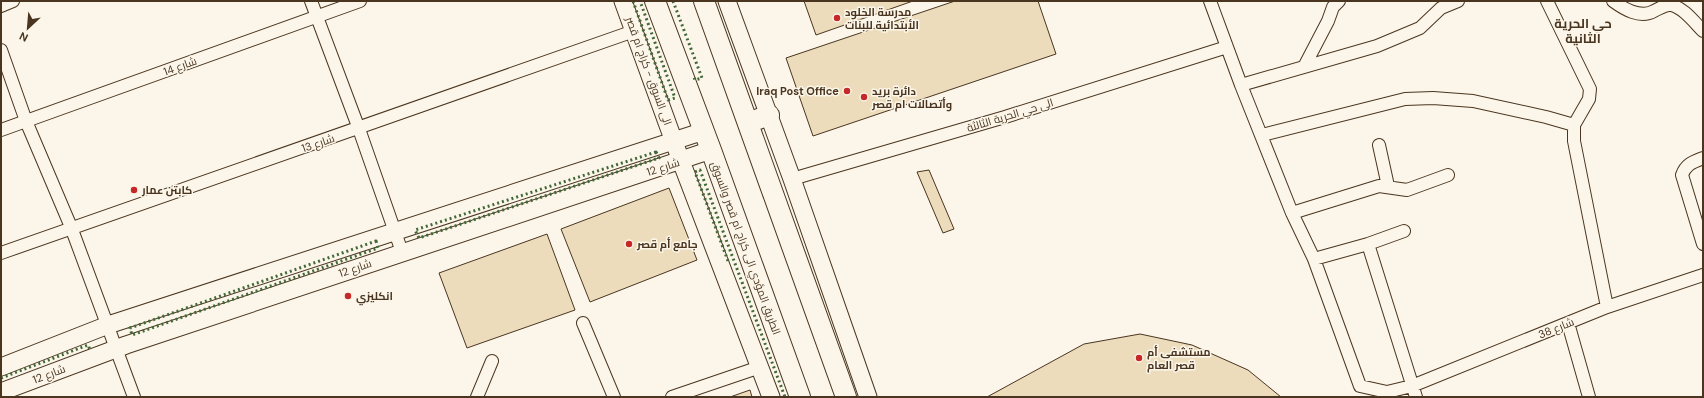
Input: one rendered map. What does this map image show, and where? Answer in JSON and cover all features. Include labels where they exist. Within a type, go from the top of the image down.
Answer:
[{"type":"main road","name":"الطريق المؤدي الى كراج ام قصر والسوق","points":[[655,1],[711,150],[800,397]]},
{"type":"main road","points":[[704,1],[846,397]]},
{"type":"main road","points":[[748,124],[769,115]]},
{"type":"street","points":[[1,6],[13,1]]},
{"type":"street","points":[[311,1],[359,128],[402,252]]},
{"type":"street","name":"شارع 14","points":[[1,130],[360,1]]},
{"type":"street","name":"الى السوق - كراج ام قصر","points":[[623,1],[681,161],[771,397]]},
{"type":"street","points":[[727,1],[792,179],[868,397]]},
{"type":"street","points":[[1210,1],[1241,85],[1292,213],[1314,259],[1368,244],[1404,231]]},
{"type":"street","points":[[1304,67],[1328,21],[1333,7],[1339,1]]},
{"type":"street","points":[[1241,85],[1377,46],[1420,28],[1441,8],[1458,1]]},
{"type":"street","points":[[1547,1],[1590,89],[1590,99],[1574,125],[1574,141],[1607,307]]},
{"type":"street","points":[[1614,1],[1622,8],[1642,15],[1652,13],[1663,6],[1671,5],[1685,13],[1703,31]]},
{"type":"street","name":"شارع 13","points":[[1,253],[71,227],[634,31]]},
{"type":"street","name":"الى حي الحرية الثالثة","points":[[792,179],[1005,117],[1227,47]]},
{"type":"street","points":[[1,50],[26,121],[71,227],[134,397]]},
{"type":"street","points":[[1262,135],[1405,99],[1433,98],[1472,101],[1546,117],[1574,125]]},
{"type":"street","name":"شارع 12","points":[[1,367],[108,325],[704,131]]},
{"type":"street","points":[[1379,145],[1388,186]]},
{"type":"street","name":"شارع 12","points":[[1,392],[117,348],[711,150]]},
{"type":"street","points":[[1703,158],[1691,162],[1684,168],[1682,175],[1703,244]]},
{"type":"street","points":[[1292,213],[1380,186],[1407,190],[1448,175]]},
{"type":"street","points":[[1368,244],[1414,392]]},
{"type":"street","name":"شارع 38","points":[[1314,259],[1360,386],[1387,392],[1414,392],[1607,307],[1703,275]]},
{"type":"street","points":[[583,323],[614,397]]},
{"type":"street","points":[[1568,323],[1588,397]]},
{"type":"street","points":[[477,397],[492,361]]},
{"type":"street","points":[[672,397],[760,367]]},
{"type":"building","name":"مدرسة الخلود الأبتدائية للبنات","points":[[804,1],[913,1],[816,35]]},
{"type":"building","name":"دائرة بريد وأتصالات ام قصر","points":[[955,1],[1038,1],[1056,54],[813,136],[786,58]]},
{"type":"building","points":[[929,170],[954,229],[943,233],[917,172]]},
{"type":"building","name":"جامع أم قصر","points":[[669,188],[697,260],[590,302],[561,229]]},
{"type":"building","points":[[547,234],[575,310],[467,348],[439,273]]},
{"type":"building","name":"مستشفى أم قصر العام","points":[[1140,334],[1192,345],[1248,370],[1281,397],[987,397],[1084,344]]},
{"type":"building","points":[[750,390],[752,397],[730,397]]},
{"type":"hedge","points":[[633,1],[668,100],[675,98],[640,1]]},
{"type":"hedge","points":[[673,1],[702,78],[695,80],[694,77]]},
{"type":"hedge","points":[[656,152],[659,158],[419,238],[415,230],[656,152]]},
{"type":"hedge","points":[[728,261],[695,172],[700,170],[785,397]]},
{"type":"hedge","points":[[376,241],[378,248],[132,335],[130,328],[376,241]]},
{"type":"hedge","points":[[1,378],[88,345],[89,351]]},
{"type":"place","name":"مدرسة الخلود الأبتدائية للبنات","points":[[837,18]]},
{"type":"place","name":"Iraq Post Office","points":[[847,91]]},
{"type":"place","name":"دائرة بريد وأتصالات ام قصر","points":[[864,97]]},
{"type":"place","name":"كابتن عمار","points":[[134,190]]},
{"type":"place","name":"جامع أم قصر","points":[[629,244]]},
{"type":"place","name":"انكليزي","points":[[348,296]]},
{"type":"place","name":"مستشفى أم قصر العام","points":[[1139,358]]},
{"type":"district","name":"حي الحرية الثانية","points":[[1583,30]]}]
